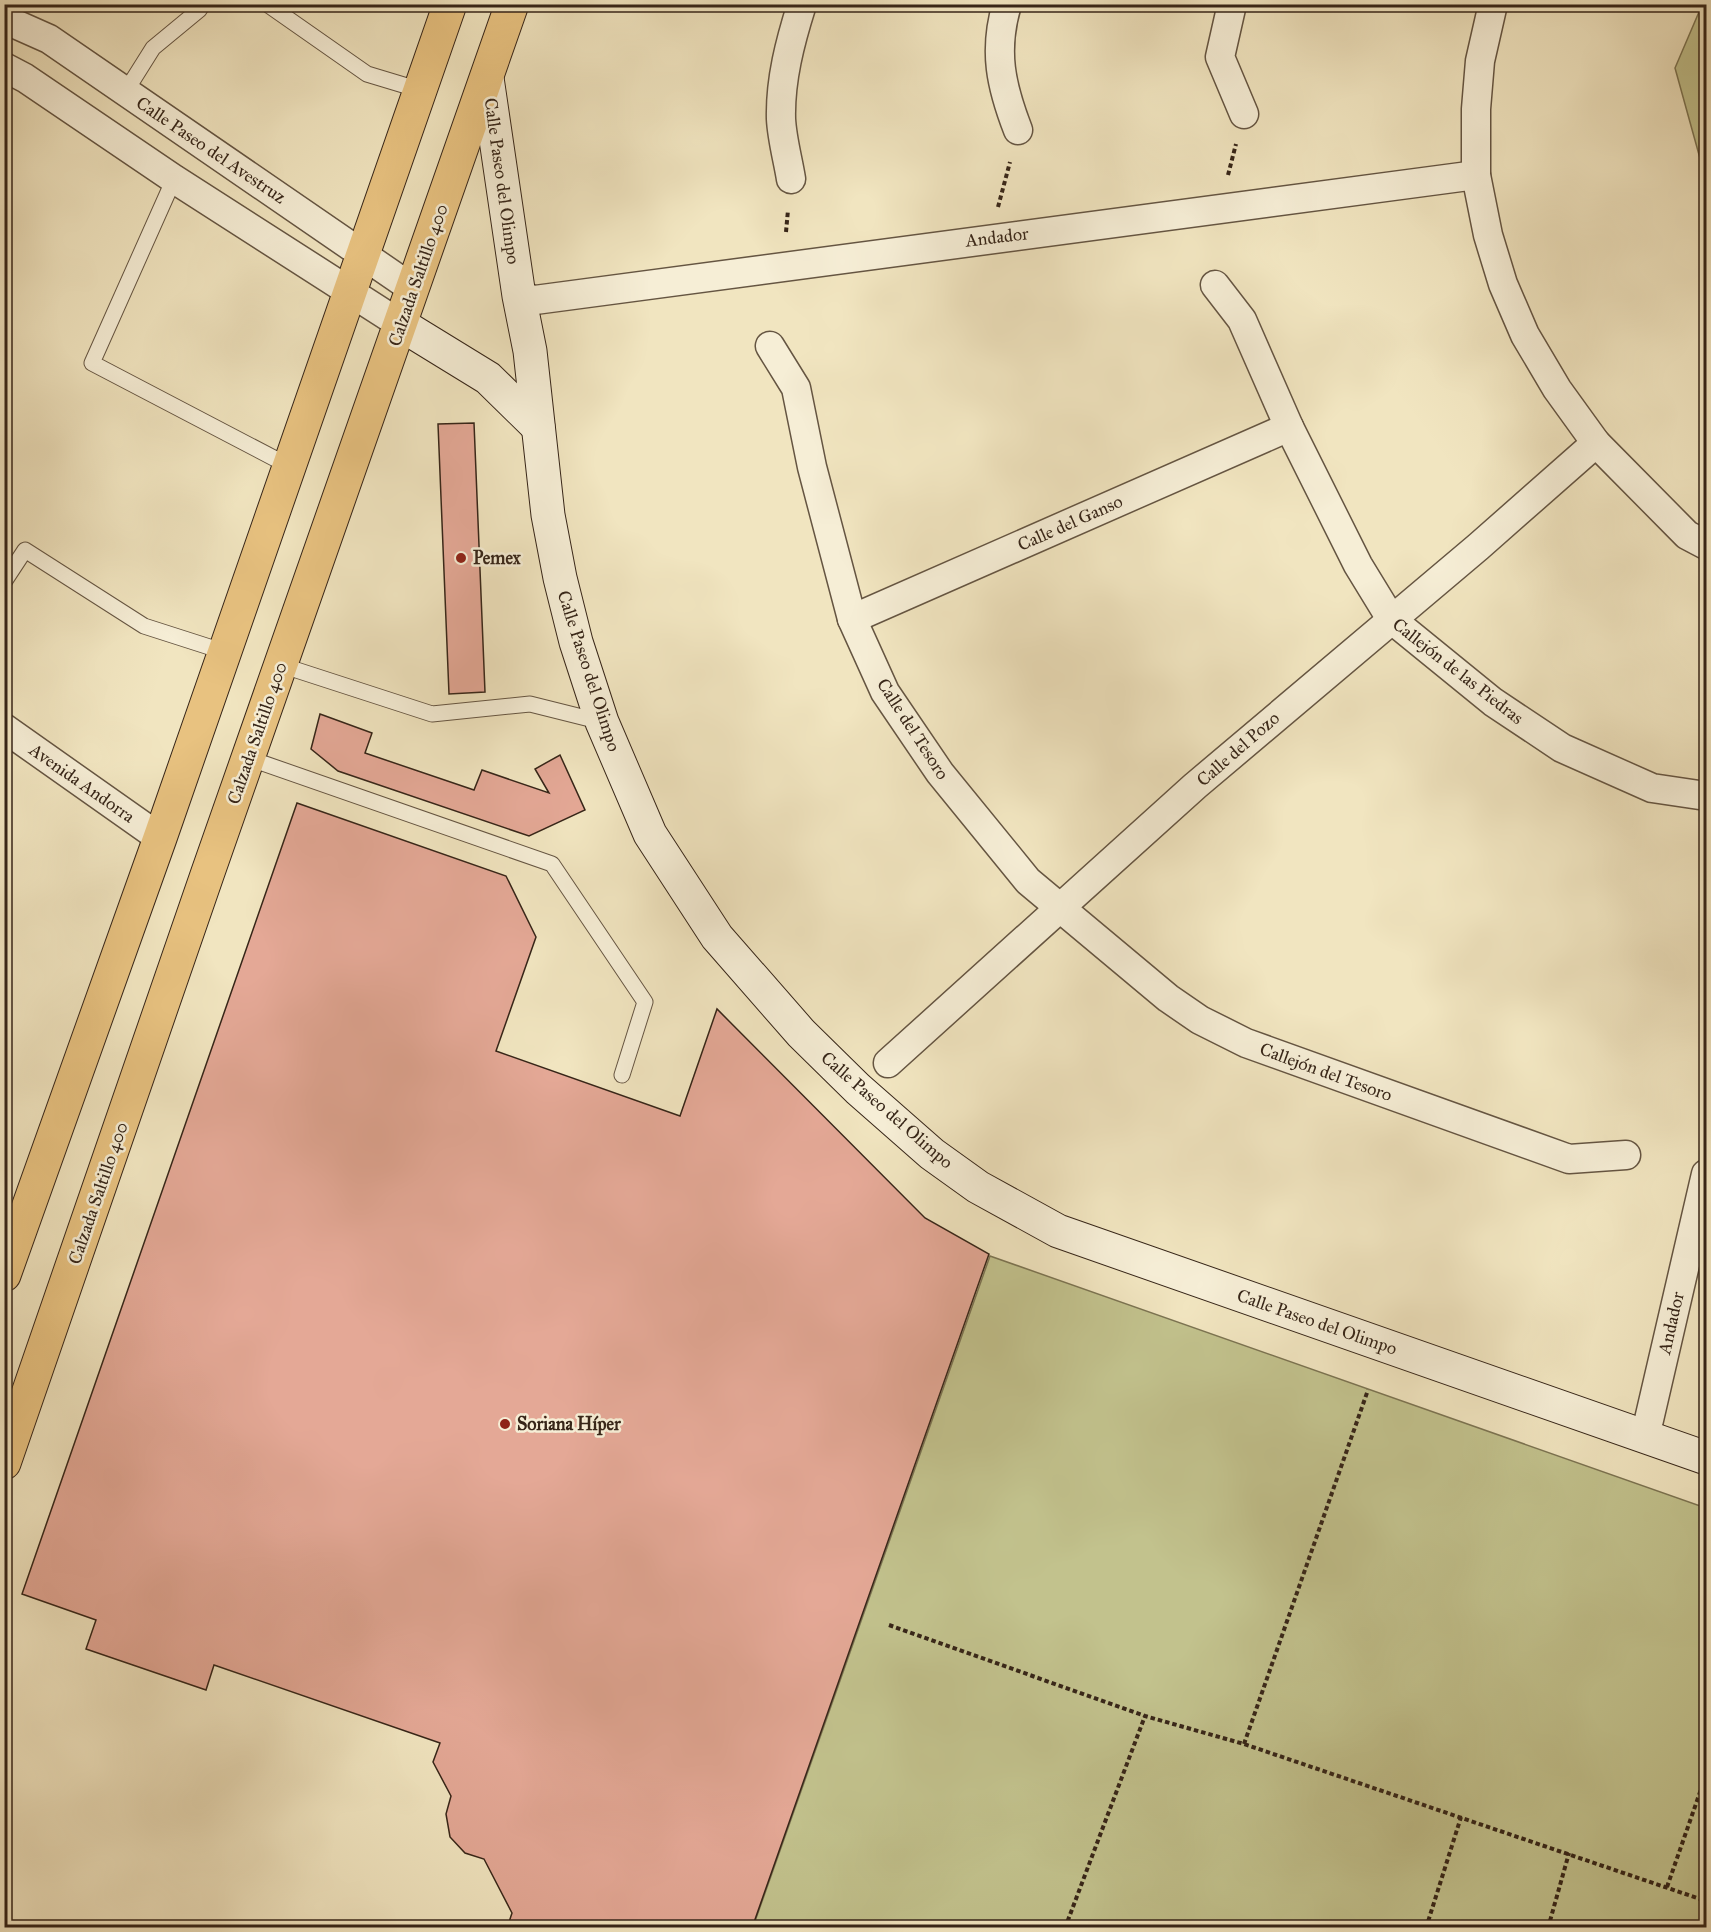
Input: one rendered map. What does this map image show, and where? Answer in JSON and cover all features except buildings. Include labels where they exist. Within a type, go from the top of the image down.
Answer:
[{"type":"main road","points":[[4,1275],[160,838],[450,4]]},
{"type":"main road","name":"Calzada Saltillo 400","points":[[6,1465],[280,665],[512,4]]},
{"type":"main road","name":"Calle Paseo del Olimpo","points":[[487,78],[519,296],[530,351],[548,515],[560,579],[576,642],[602,722],[650,834],[717,937],[801,1033],[858,1089],[932,1154],[978,1187],[1058,1231],[1707,1458]]},
{"type":"main road","points":[[400,324],[488,378],[538,427]]},
{"type":"street","points":[[791,179],[782,120],[783,78],[801,4]]},
{"type":"street","points":[[1007,4],[1002,22],[999,51],[1005,96],[1018,130]]},
{"type":"street","points":[[1232,4],[1220,57],[1244,114]]},
{"type":"street","points":[[1493,4],[1480,61],[1476,109],[1476,175],[1488,235],[1503,284],[1525,335],[1557,389],[1596,444],[1687,535],[1707,545]]},
{"type":"street","name":"Calle Paseo del Avestruz","points":[[4,19],[49,39],[413,289]]},
{"type":"street","points":[[4,67],[26,78],[174,179],[400,324]]},
{"type":"street","name":"Andador","points":[[519,296],[535,300],[1476,175]]},
{"type":"street","name":"Callejón de las Piedras","points":[[1215,285],[1242,321],[1288,428],[1358,565],[1390,619],[1492,702],[1562,748],[1652,788],[1707,796]]},
{"type":"street","name":"Calle del Tesoro","points":[[770,346],[796,388],[813,467],[852,619],[885,692],[940,773],[1028,880],[1061,907]]},
{"type":"street","name":"Calle del Ganso","points":[[852,619],[1288,428]]},
{"type":"street","name":"Calle del Pozo","points":[[888,1063],[1195,786],[1596,444]]},
{"type":"street","name":"Avenida Andorra","points":[[4,728],[160,838]]},
{"type":"street","name":"Callejón del Tesoro","points":[[1061,907],[1168,998],[1200,1020],[1246,1043],[1569,1159],[1626,1155]]},
{"type":"street","name":"Andador","points":[[1645,1437],[1707,1174]]},
{"type":"lane","points":[[126,92],[153,48],[199,10],[203,4]]},
{"type":"lane","points":[[267,4],[367,74],[420,90]]},
{"type":"lane","points":[[174,179],[92,363],[289,466]]},
{"type":"lane","points":[[4,582],[25,550],[144,626],[225,652]]},
{"type":"lane","points":[[280,665],[432,714],[530,704],[602,722]]},
{"type":"lane","points":[[248,758],[552,864],[645,1002],[622,1075]]},
{"type":"path","points":[[1220,208],[1244,114]]},
{"type":"path","points":[[999,237],[996,213],[1018,130]]},
{"type":"path","points":[[783,266],[791,179]]},
{"type":"path","points":[[1244,1744],[1368,1390]]},
{"type":"path","points":[[889,1625],[1145,1716],[1244,1744],[1707,1901]]},
{"type":"path","points":[[1065,1928],[1145,1716]]},
{"type":"path","points":[[1667,1887],[1707,1775]]},
{"type":"path","points":[[1426,1928],[1461,1817]]},
{"type":"path","points":[[1548,1928],[1569,1853]]},
{"type":"green space","points":[[1702,5],[1706,5],[1706,180],[1675,68]]},
{"type":"green space","points":[[990,1256],[1706,1508],[1706,1927],[753,1927]]},
{"type":"place","name":"Pemex","points":[[461,558]]},
{"type":"place","name":"Soriana Híper","points":[[505,1424]]}]
